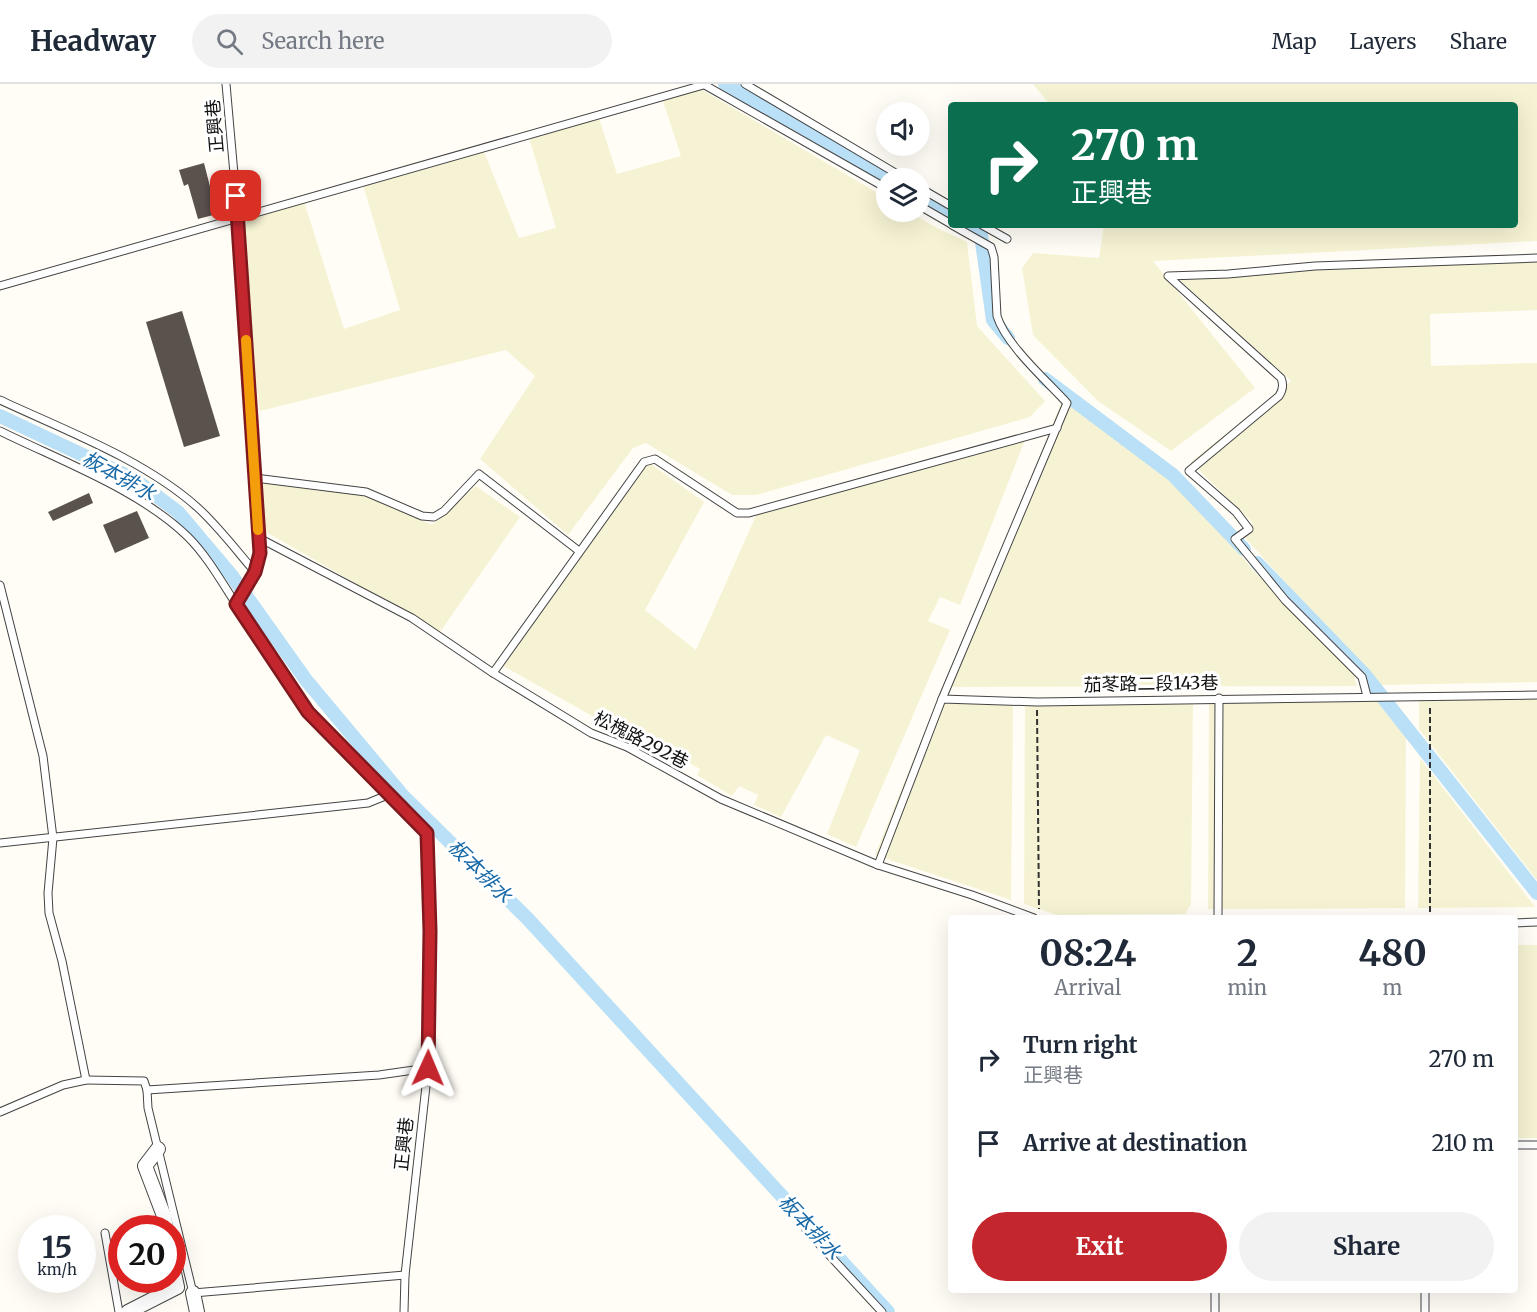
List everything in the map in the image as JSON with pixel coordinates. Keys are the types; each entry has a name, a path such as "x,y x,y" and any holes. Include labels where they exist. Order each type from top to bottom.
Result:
{"street":[{"path":"158,1149 146,1166 164,1215"},
{"path":"128,1312 165,1293"},
{"path":"193,1293 196,1312"}],"lane":[{"name":"正興巷","path":"226,84 238,219 260,553 255,572 238,601 308,712 427,833 430,931 428,1068 405,1275 404,1312"},
{"path":"745,84 887,168"},
{"path":"0,286 706,85 876,182"},
{"path":"930,194 948,204"},
{"path":"930,212 948,223"},
{"path":"878,865 942,699 1067,403 1007,338 1000,324 997,316 994,257 991,247 957,228"},
{"path":"987,228 1007,239"},
{"path":"1367,696 1362,677 1285,600 1235,539 1250,529 1236,512 1189,471 1279,396 1283,385 1281,378 1168,276 1228,274 1315,266 1537,258"},
{"path":"0,400 125,459 169,485 208,517 255,572"},
{"path":"493,673 644,462 655,459 737,513 749,513 1057,428"},
{"path":"0,431 130,494 163,516 201,551 238,601"},
{"path":"255,478 366,492 422,516 434,517 444,511 479,474 579,551"},
{"name":"松槐路292巷","path":"259,538 412,618 493,673 591,733 627,747 721,799 878,865 1026,915"},
{"path":"0,585 43,756 53,838 48,893 49,913 62,961 86,1080"},
{"name":"茄苳路二段143巷","path":"942,699 1037,702 1537,695"},
{"path":"1218,915 1219,698"},
{"path":"0,843 368,803 390,794"},
{"path":"1518,923 1537,922"},
{"path":"147,1090 378,1075 428,1068"},
{"path":"0,1112 63,1085 86,1080 144,1081 148,1108 193,1293 405,1275"},
{"path":"1518,1145 1537,1145"},
{"path":"806,1230 882,1312"},
{"path":"105,1233 119,1312"},
{"path":"1215,1293 1215,1312"},
{"path":"1425,1293 1425,1312"}],"path":[{"path":"1430,696 1430,915"},
{"path":"1037,702 1039,915"}],"shaded area":[{"path":"1033,84 1537,84 1537,241 1153,261 1255,388 1171,451 1098,401 1033,335 1022,268 1033,253 1099,258 1104,228 1518,228 1518,102 1048,102"},
{"path":"699,88 876,192 876,222 927,222 967,242 977,326 1045,401 1030,417 756,495 732,495 646,443 633,448 568,535 480,459 535,376 506,350 260,411 234,216 303,198 344,329 400,310 362,181 482,147 519,238 556,228 528,134 598,115 617,174 681,156 662,98"},
{"path":"1537,257 1537,310 1430,314 1431,366 1537,363 1537,682 1378,685 1240,532 1253,523 1191,462 1291,381 1173,274"},
{"path":"1062,401 1181,475 1221,518 1231,543 1252,569 1353,672 1357,686 947,687"},
{"path":"1027,435 960,605 940,597 928,621 950,630 856,847 827,834 860,750 826,735 781,817 754,805 758,795 739,786 732,796 697,775 700,769 683,759 676,763 496,662 648,462 704,502 645,610 696,650 759,509"},
{"path":"259,479 360,493 432,525 476,486 520,517 440,632 261,529"},
{"path":"1209,697 1376,700 1406,737 1405,908 1208,909"},
{"path":"1537,699 1537,880 1419,729 1419,700"},
{"path":"1193,700 1191,904 1185,914 1057,915 1024,904 1025,701"},
{"path":"1013,702 1011,900 875,855 936,704"},
{"path":"1420,758 1535,907 1418,908"},
{"path":"1518,945 1537,945 1537,1138 1518,1138"}],"building":[{"path":"204,163 217,214 198,219 188,184 184,186 179,170"},
{"path":"182,311 220,436 184,447 146,322"},
{"path":"89,493 93,503 53,521 48,512"},
{"path":"137,511 149,538 115,553 103,525"}],"waterway":[{"path":"725,84 876,171"},
{"path":"930,204 948,215"},
{"path":"969,228 981,235 993,320 1008,338"},
{"path":"1045,379 1173,475 1244,549"},
{"name":"板本排水","path":"0,416 134,479 178,512 232,576 306,680 403,796 527,918 888,1312"},
{"path":"1257,563 1365,675 1537,893"}],"slow traffic":[{"path":"246,340 258,530"}],"route":[{"path":"236,196 260,553 255,572 236,604 308,712 427,833 430,931 428,1068"}]}
